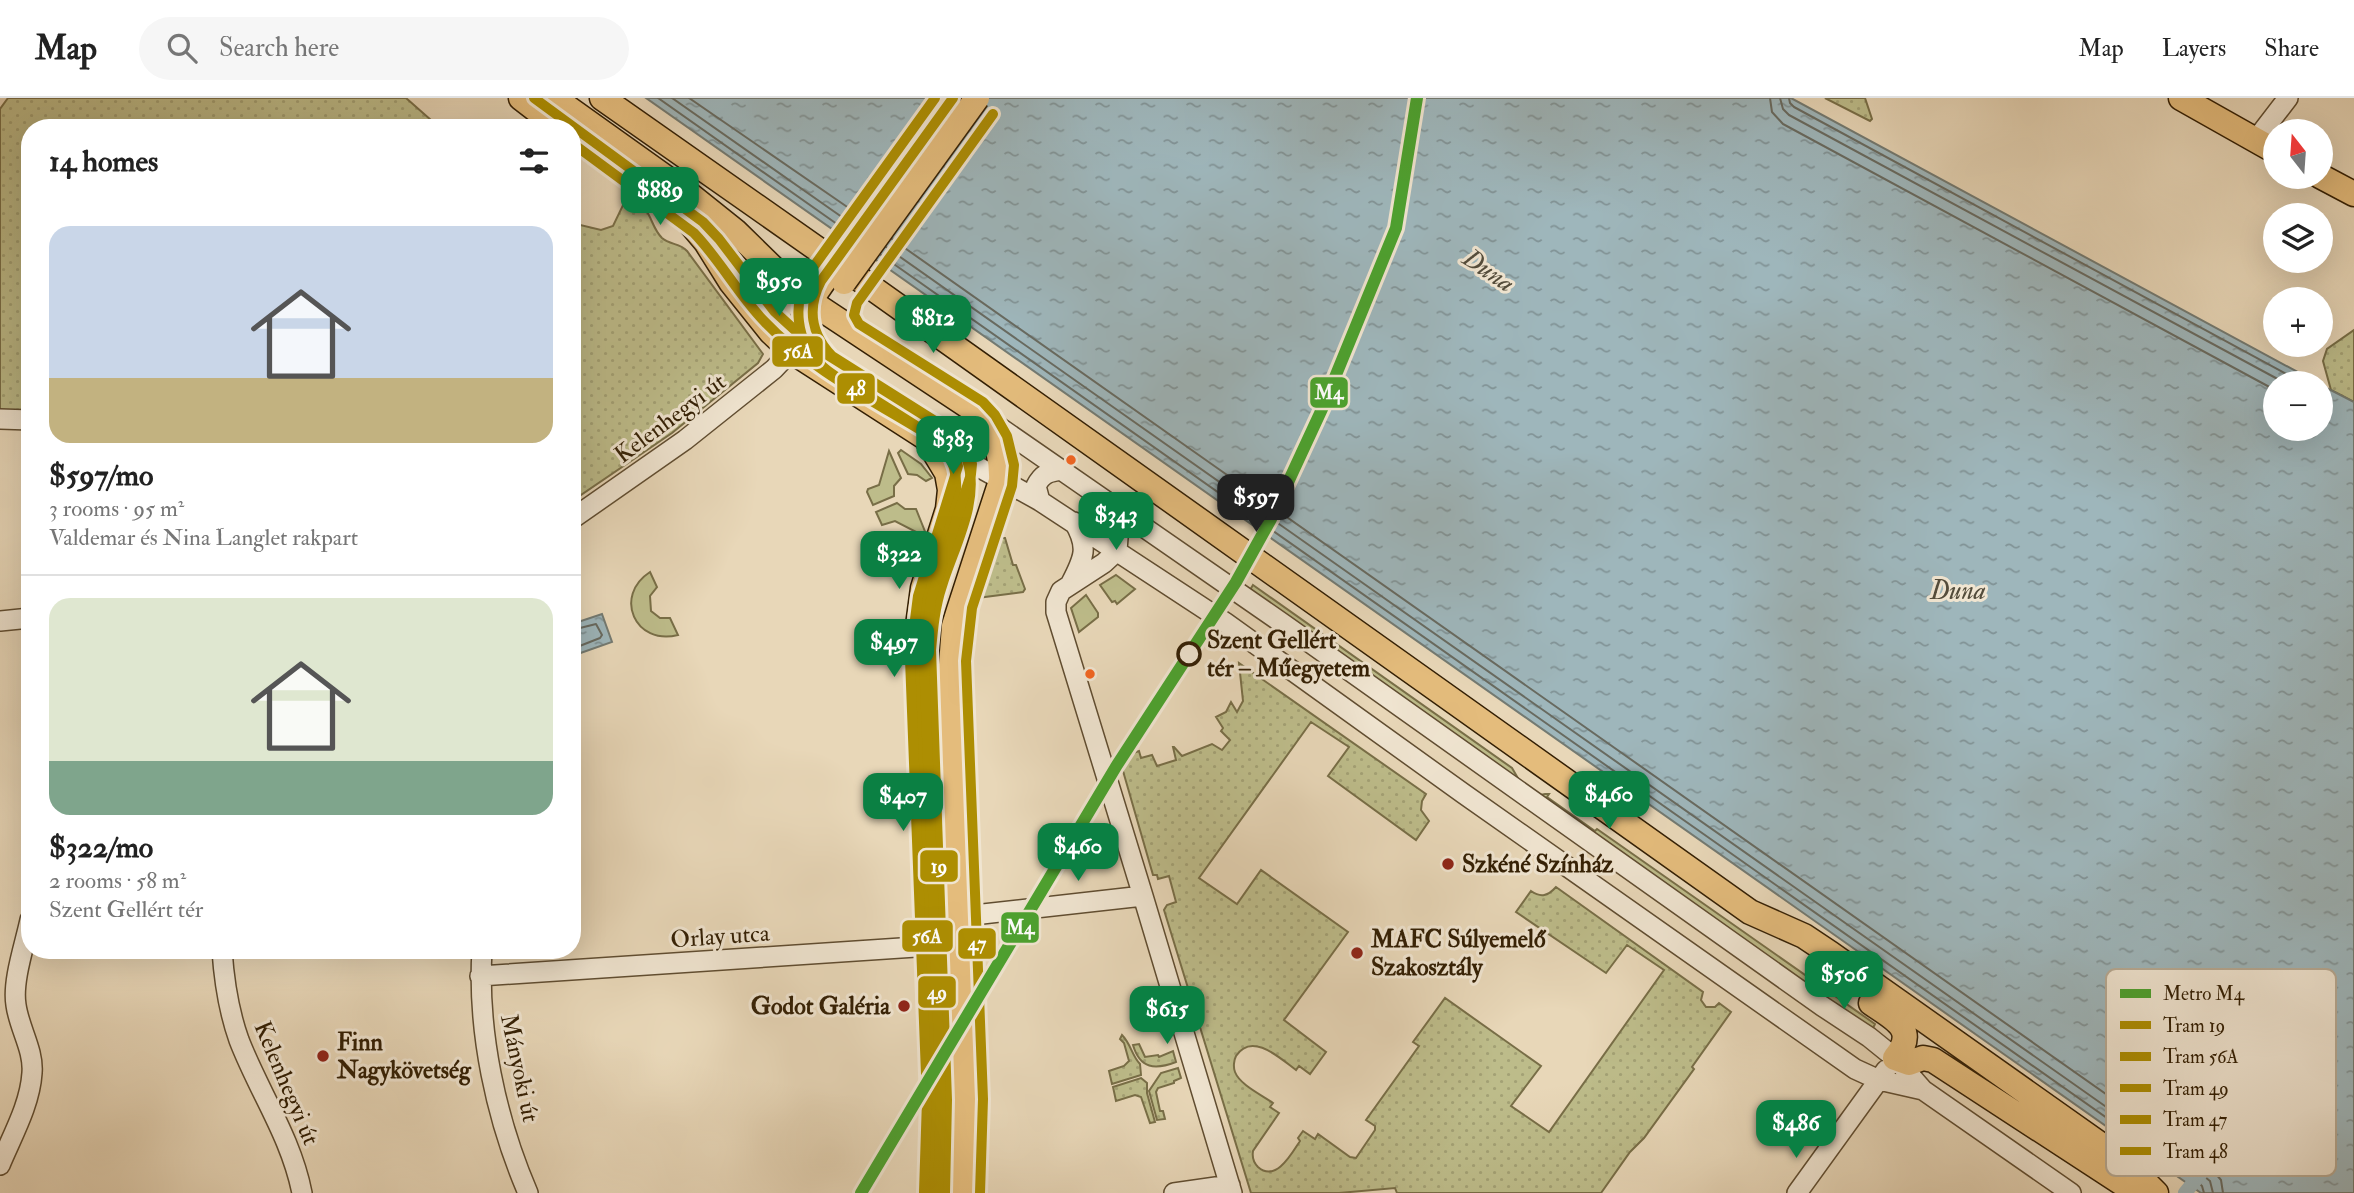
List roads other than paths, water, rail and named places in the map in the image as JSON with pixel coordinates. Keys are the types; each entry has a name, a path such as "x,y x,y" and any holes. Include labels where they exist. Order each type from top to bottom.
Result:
{"main road":[{"path":"521,98 549,119"},
{"path":"554,98 690,195 735,231 810,301 989,420 1002,466 1001,481 954,626 950,699 965,1088 964,1193"},
{"path":"602,98 838,273 1750,912 1904,1029 1906,1040 1903,1049 1895,1058 1909,1063 1923,1058 1933,1060 2106,1172"},
{"path":"852,328 836,309 838,273 955,98"},
{"path":"791,351 810,301 838,273 977,98"},
{"path":"2181,98 2263,145"},
{"path":"581,142 690,223 762,322 791,351 926,438 947,473 950,490 948,509 923,588 915,648 922,732 937,1100 934,1193"},
{"path":"2333,183 2354,194"},
{"path":"1750,912 1804,936 2106,1149"},
{"path":"2112,1176 2130,1188 2147,1193"},
{"path":"2139,1176 2156,1193"}],"street":[{"path":"2278,119 2288,98"},
{"name":"Kelenhegyi út","path":"581,513 685,440 774,369 791,351"},
{"path":"0,419 21,420"},
{"path":"989,420 1061,470 1116,515 1285,625 1869,1037 1895,1058 1923,1090 2071,1193"},
{"path":"926,438 1040,501 1226,623 1855,1069 1879,1080 1923,1090"},
{"path":"1040,501 1036,486 1041,476 1049,471 1061,470"},
{"path":"1093,534 1104,535 1114,531 1116,515"},
{"path":"1116,515 1117,551"},
{"path":"1070,584 1081,565 1084,553 1082,536 1074,522"},
{"path":"1117,551 1061,592 1056,602 1056,612 1231,1189 1174,1193"},
{"path":"0,621 21,619"},
{"path":"931,938 943,919 958,924 1143,896"},
{"name":"Orlay utca","path":"480,976 931,938"},
{"path":"0,1165 26,1104 32,1080 32,1059 17,1012 15,993 22,959"},
{"name":"Kelenhegyi út","path":"223,959 239,1040 289,1147 302,1193"},
{"name":"Mányoki út","path":"481,959 480,976 487,1043 499,1104 528,1193"},
{"path":"1770,1010 1787,1007 1792,1003 1794,995 1791,984"},
{"path":"1801,1032 1799,1021 1802,1012 1807,1008 1822,1006"},
{"path":"1797,1193 1895,1058"}],"water":[{"name":"Duna","path":"646,98 1791,98 2263,353 2263,357 2270,357 2296,371 2263,371 2263,441 2333,441 2333,391 2354,402 2354,1193 2201,1193 2177,1176 2336,1176 2336,969 2106,969 2106,1126"},
{"path":"602,614 612,642 581,653 581,621"}],"waterway":[{"path":"2185,1193 2199,1176"}],"metro line":[{"name":"M4","path":"861,1193 1117,765 1236,582 1271,519 1322,409 1396,228 1417,98"}],"tram line":[{"name":"19","path":"534,98 563,119"},
{"name":"48","path":"924,1192 927,1100 910,659 918,596 958,466 945,444 822,366 806,346 799,322 799,309 800,297 809,273 935,98"},
{"name":"49","path":"938,1193 941,1100 924,659 931,599 972,464 969,453 954,433 832,356 819,339 813,311 821,281 953,98"},
{"name":"47","path":"980,1193 983,1099 966,661 972,608 1012,486 1014,465 1007,436 995,415 983,402 859,324 854,315 857,303 993,114"},
{"name":"19","path":"581,132 703,222 774,311 810,344 941,426 959,446 967,460 971,491 968,508 940,594 931,650 947,1100 945,1193"},
{"name":"56A","path":"581,150 694,233 755,311 782,338 844,384 932,437 953,463 956,497 926,592 917,649 933,1100 931,1193"}],"place":[{"name":"Szent Gellért tér – Műegyetem","path":"1189,654"},
{"name":"Szkéné Színház","path":"1448,864"},
{"name":"MAFC Súlyemelő Szakosztály","path":"1357,953"},
{"name":"Godot Galéria","path":"904,1006"},
{"name":"Finn Nagykövetség","path":"323,1056"}]}
